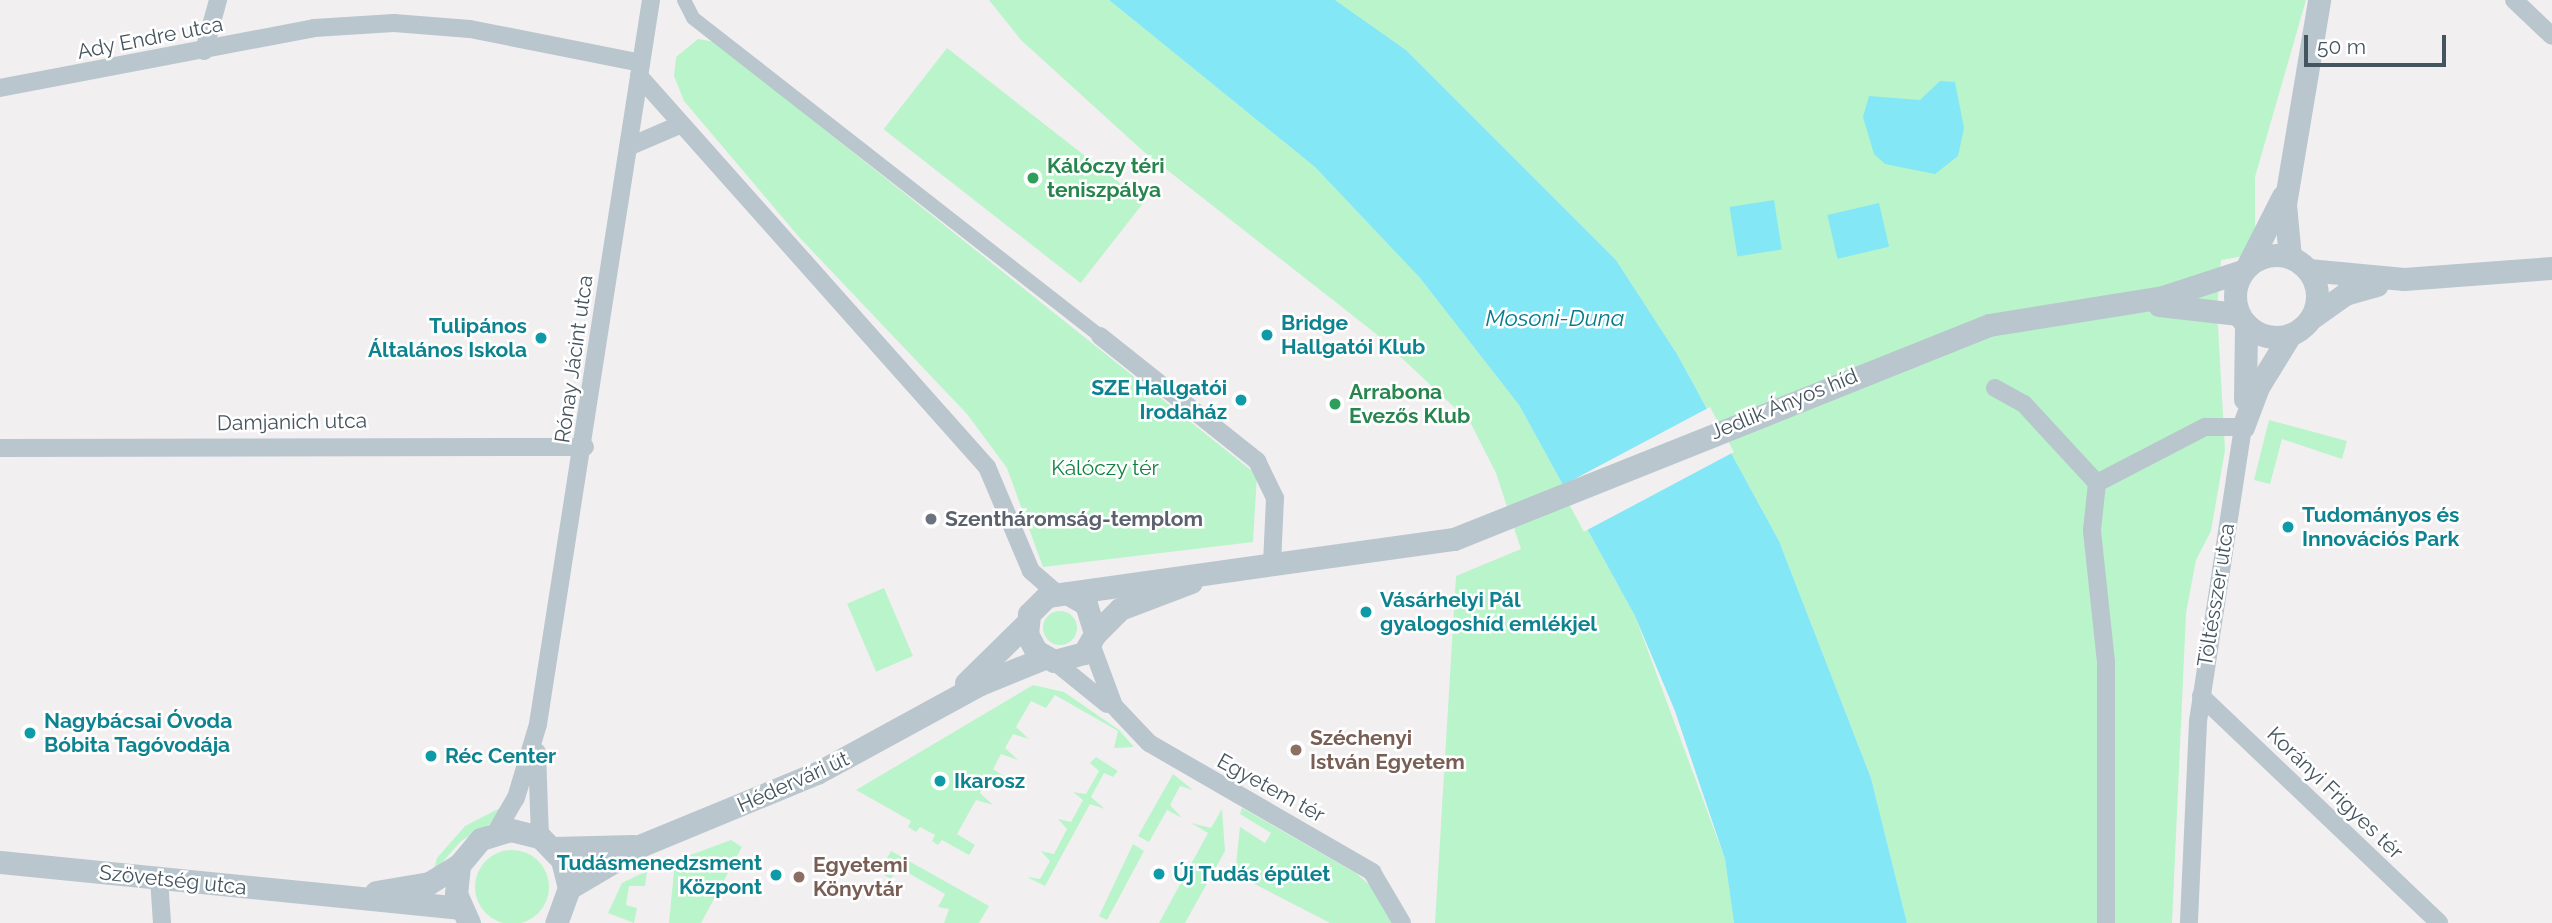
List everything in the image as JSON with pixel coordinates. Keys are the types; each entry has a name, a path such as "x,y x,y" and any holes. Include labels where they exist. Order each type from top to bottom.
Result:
{"street":[{"path":"204,51 218,0"},
{"name":"Rónay Jácint utca","path":"496,832 516,798 538,724 585,447 650,0"},
{"path":"684,0 693,18 1258,461 1275,498 1272,565 1062,593 1039,601 1026,624 1030,643 1049,659 1075,659 1120,609 1220,572"},
{"path":"2310,319 2317,294 2299,264 2289,185 2319,0"},
{"path":"2514,0 2552,36"},
{"name":"Ady Endre utca","path":"0,88 314,29 394,23 470,29 640,69"},
{"path":"640,69 677,126 987,467 1031,571 1062,593 1086,604 1093,639"},
{"path":"628,147 677,126"},
{"path":"2243,427 2242,319 2235,292 2289,185"},
{"path":"2245,268 2268,255 2299,264 2404,279"},
{"name":"Jedlik Ányos híd","path":"1272,565 1454,538 1844,379 1990,325 2124,305 2198,289 2245,268"},
{"path":"2243,427 2258,387 2290,335 2345,294 2404,279 2552,268"},
{"name":"Jedlik Ányos híd","path":"2124,305 2242,319"},
{"path":"2242,319 2266,336 2290,335"},
{"path":"1995,388 2024,404 2097,483"},
{"path":"2106,923 2106,662 2091,508 2097,483 2205,427 2243,427"},
{"name":"Töltésszer utca","path":"2189,923 2201,696 2243,427"},
{"name":"Damjanich utca","path":"0,448 585,447"},
{"name":"Hédervári út","path":"939,709 1026,624"},
{"name":"Egyetem tér","path":"1093,639 1105,691 1128,722"},
{"name":"Egyetem tér","path":"1049,659 1172,758 1372,872 1391,895 1402,923"},
{"name":"Hédervári út","path":"569,888 642,845 817,773 1011,668 1049,659"},
{"name":"Korányi Frigyes tér","path":"2201,696 2439,923"},
{"name":"Rónay Jácint utca","path":"538,724 547,843"},
{"name":"Hédervári út","path":"496,832 547,843 642,845"},
{"name":"Szövetség utca","path":"354,900 429,883 459,865 481,839 496,832"},
{"path":"547,843 569,888 556,923"},
{"name":"Szövetség utca","path":"0,862 354,900 462,917"},
{"path":"459,865 462,917"},
{"path":"159,879 162,923"},
{"path":"354,900 393,923"}],"green space":[{"path":"989,0 1109,0 1315,167 1420,278 1519,405 1635,616 1725,859 1734,923 1435,923 1456,576 1521,549 1496,473 1470,422 1375,333 1143,151 1021,40"},
{"path":"1335,0 2306,0 2255,177 2255,254 2221,260 2217,309 2225,450 2211,531 2196,560 2186,613 2172,923 1907,923 1871,778 1779,541 1677,354 1616,260 1406,50"},
{"name":"Kálóczy tér","path":"698,39 715,42 1257,475 1253,542 1043,567 1007,468 967,414 799,237 684,101 674,76 676,57"},
{"path":"947,48 1144,202 1081,283 884,129"},
{"path":"2269,420 2347,441 2342,459 2282,439 2270,484 2254,480"},
{"path":"884,588 913,656 876,672 847,604"},
{"path":"1060,611 1072,616 1077,628 1072,640 1060,645 1048,640 1043,628 1048,616"},
{"path":"1033,685 1064,692 1119,730 1134,747 1114,748 1118,731 1055,695 1046,708 1031,701 1016,727 1029,739 1013,734 1005,748 1018,760 1001,754 993,769 1007,778 1004,785 987,780 980,793 993,805 976,800 957,834 975,845 969,855 942,840 938,845 932,841 935,835 920,827 916,832 908,827 911,821 856,790"},
{"path":"1096,757 1118,771 1113,777 1104,773 1091,797 1105,809 1090,804 1045,886 1027,877 1040,879 1050,861 1041,851 1054,854 1067,829 1058,819 1071,822 1083,800 1073,792 1086,794 1099,771 1090,763"},
{"path":"1173,774 1193,790 1180,786 1170,805 1182,818 1167,810 1149,842 1138,836"},
{"path":"506,805 493,822 461,841 433,873 437,858 465,826"},
{"path":"1242,808 1356,873 1375,890 1392,923 1330,923 1235,874 1240,827 1265,843 1271,833 1240,814"},
{"path":"1222,809 1225,851 1185,923 1159,923 1208,833 1191,823 1211,828"},
{"path":"731,840 742,847 701,923 669,923 674,871 658,867"},
{"path":"1133,844 1144,851 1107,920 1099,916"},
{"path":"505,850 519,850 533,856 543,866 549,887 547,901 533,918 519,924 505,924 491,918 481,908 475,894 475,880 481,866 491,856"},
{"path":"891,851 989,906 979,923 944,923 949,909 938,907 945,894 898,867 891,879 879,872"},
{"path":"647,871 645,886 629,886 626,905 637,908 634,923 608,913 622,883"}],"water":[{"name":"Mosoni-Duna","path":"1109,0 1335,0 1406,50 1616,260 1677,354 1779,541 1871,778 1907,923 1734,923 1725,859 1675,711 1635,616 1519,405 1420,278 1315,167"},
{"path":"1940,81 1955,82 1964,128 1958,156 1935,174 1885,164 1874,154 1863,117 1869,96 1920,100"},
{"path":"1774,200 1782,249 1737,256 1730,207"},
{"path":"1879,203 1889,247 1837,259 1827,215"}],"pier":[{"path":"1710,407 1734,452 1584,532 1560,487"}],"place":[{"name":"Kálóczy téri teniszpálya","path":"1033,178"},
{"name":"Bridge Hallgatói Klub","path":"1267,335"},
{"name":"Tulipános Általános Iskola","path":"541,338"},
{"name":"SZE Hallgatói Irodaház","path":"1241,400"},
{"name":"Arrabona Evezős Klub","path":"1335,404"},
{"name":"Szentháromság-templom","path":"931,519"},
{"name":"Tudományos és Innovációs Park","path":"2288,527"},
{"name":"Vásárhelyi Pál gyalogoshíd emlékjel","path":"1366,612"},
{"name":"Nagybácsai Óvoda Bóbita Tagóvodája","path":"30,733"},
{"name":"Széchenyi István Egyetem","path":"1296,750"},
{"name":"Réc Center","path":"431,756"},
{"name":"Ikarosz","path":"940,781"},
{"name":"Új Tudás épület","path":"1159,874"},
{"name":"Tudásmenedzsment Központ","path":"776,875"},
{"name":"Egyetemi Könyvtár","path":"799,877"}]}
